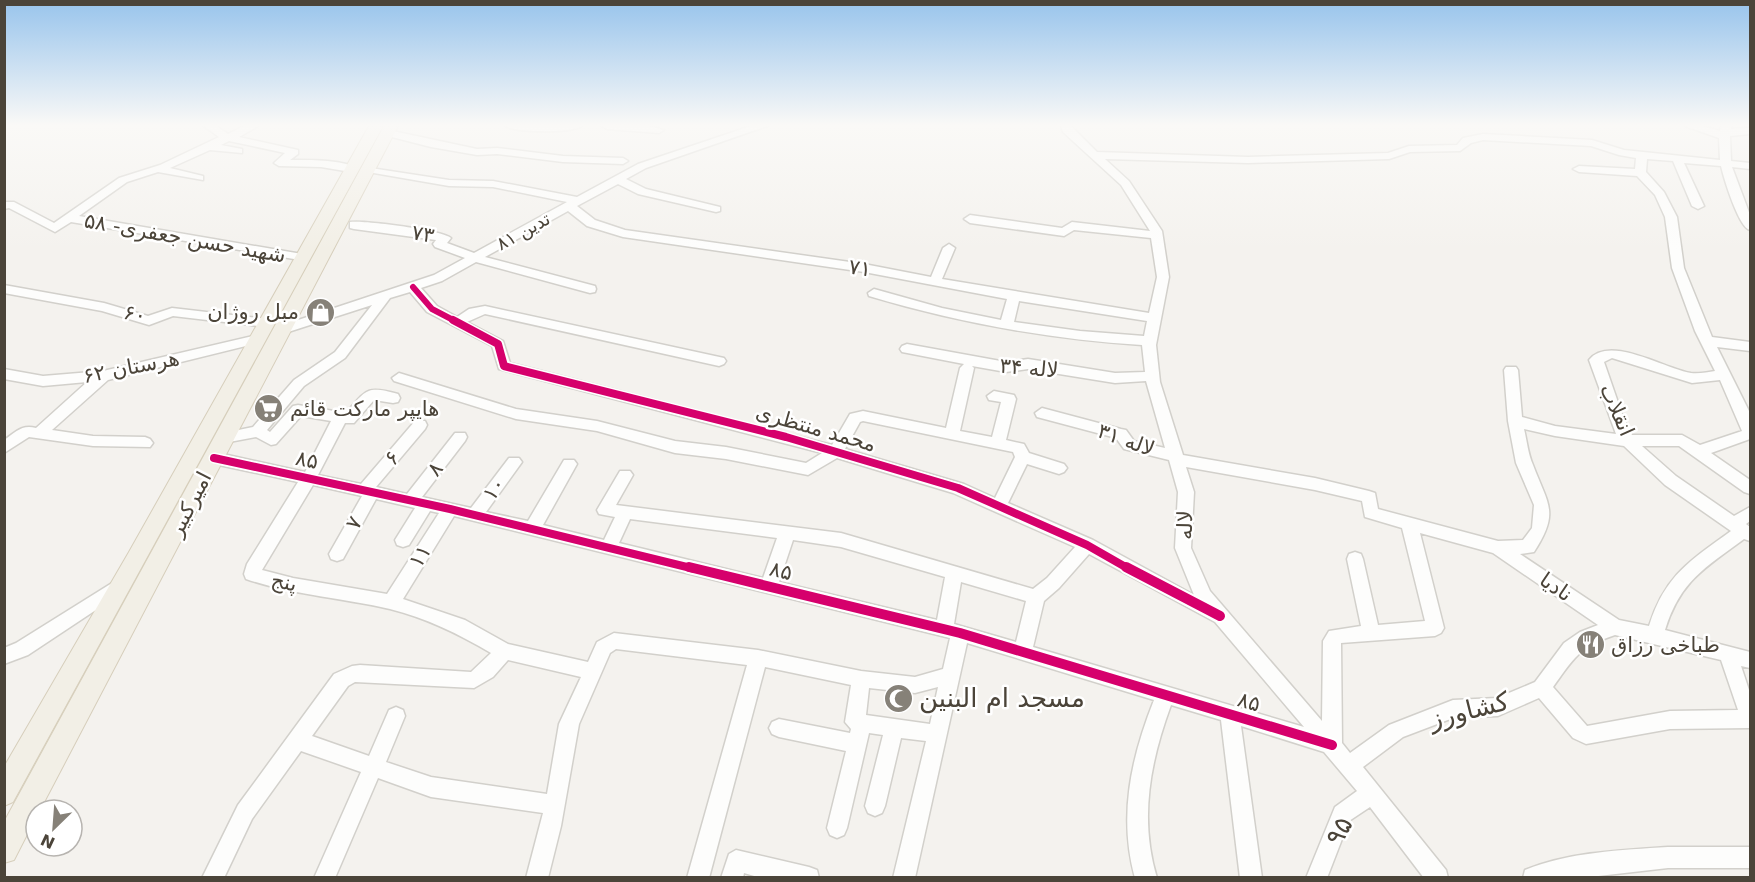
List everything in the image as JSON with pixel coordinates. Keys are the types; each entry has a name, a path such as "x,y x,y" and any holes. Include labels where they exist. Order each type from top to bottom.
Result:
{"main road":[{"name":"امیرکبیر","path":"4,850 163,558 214,458 302,258 360,169"},
{"name":"امیرکبیر","path":"4,793 12,761 123,584 360,169"},
{"path":"151,534 176,533"},
{"path":"137,558 163,558"}],"street":[{"path":"4,206 10,204 55,228 123,180 162,167"},
{"name":"۷۱","path":"346,167 448,183 493,184 573,204 591,223 623,233 864,268 1014,296 1156,318"},
{"name":"تدین ۸۱","path":"268,331 438,278 640,167"},
{"name":"لاله","path":"1108,167 1125,183 1156,231 1163,277 1150,341 1152,376 1186,492 1183,548 1203,595 1349,765 1438,878"},
{"path":"1640,173 1641,167"},
{"path":"1681,167 1698,206"},
{"path":"1727,167 1729,181 1746,207 1750,227"},
{"path":"158,169 199,178"},
{"path":"1579,169 1640,173 1660,194 1671,217 1678,268 1707,340 1750,434 1698,451"},
{"path":"169,186 182,175"},
{"path":"618,179 642,192 716,209"},
{"path":"684,202 696,188"},
{"name":"شهید حسن جعفری- ۵۸","path":"69,218 302,258"},
{"path":"970,219 1064,232 1072,226 1157,236"},
{"name":"۷۳","path":"354,225 422,232 445,238 439,244 475,258"},
{"path":"935,282 949,248"},
{"path":"475,258 590,289"},
{"name":"محمد منتظری","path":"413,287 432,309 498,344 504,366 687,411 958,488 1087,545 1220,616"},
{"name":"۶۰","path":"4,289 104,307 149,321 172,312 268,331"},
{"path":"874,293 946,314 1086,338 1150,341"},
{"path":"224,438 258,432 298,383 340,355 385,296"},
{"path":"1007,324 1014,296"},
{"path":"457,322 474,312 484,310 719,361"},
{"name":"هرستان ۶۲","path":"4,374 42,381 103,376 268,331"},
{"path":"1707,340 1750,346"},
{"name":"لاله ۳۴","path":"907,349 1006,367 1028,364 1114,378 1152,376"},
{"name":"انقلاب","path":"1724,375 1692,378 1611,353 1596,360 1628,441 1676,485 1743,530"},
{"path":"952,434 967,368"},
{"path":"1332,745 1332,641 1335,636 1435,627 1409,523 1498,548 1528,547 1540,529 1542,505 1524,463 1515,421 1510,370"},
{"path":"39,434 103,376"},
{"path":"399,378 516,414 597,426 675,447 726,453 808,469 835,452 855,418 859,416 1019,448 1023,457 1059,468"},
{"path":"258,432 271,440 298,410 349,420 371,394 393,398"},
{"path":"994,396 1008,399 998,444"},
{"name":"لاله ۳۱","path":"1042,414 1121,434 1129,445 1177,458 1315,484 1370,497 1371,513 1409,523"},
{"path":"309,478 340,418"},
{"path":"1515,421 1555,431 1628,441 1682,440 1750,488"},
{"name":"۶","path":"368,491 420,425"},
{"path":"4,448 27,431 93,441 146,443"},
{"name":"۸","path":"403,540 418,502 460,437"},
{"path":"999,506 1023,457"},
{"name":"۸۵","path":"214,458 450,509 952,631 1332,745"},
{"name":"۱۰","path":"475,515 514,462"},
{"path":"532,529 569,464"},
{"path":"625,475 605,510 841,540 1036,597"},
{"name":"پنج","path":"309,478 252,574 292,585 391,602"},
{"name":"۷","path":"337,555 368,491"},
{"name":"۱۱","path":"391,602 450,509"},
{"path":"608,548 625,513"},
{"path":"1655,635 1665,602 1691,569 1743,530 1750,513"},
{"path":"769,587 787,533"},
{"path":"1023,652 1036,597 1053,583 1087,545"},
{"name":"نادیا","path":"1498,548 1615,627"},
{"path":"1355,560 1371,633"},
{"path":"904,878 951,675 954,572"},
{"path":"4,656 22,649 123,584"},
{"path":"391,602 459,625 504,651 592,671"},
{"path":"1728,654 1750,719 1670,720 1586,735 1580,732 1542,688 1570,649 1586,637 1615,627 1655,635 1728,654 1750,660"},
{"path":"537,878 555,805 569,724 603,648 614,641 758,658 861,679 915,685 951,675"},
{"path":"212,878 245,812 341,680 352,674 474,680 487,671 504,651"},
{"path":"698,878 758,658"},
{"path":"861,679 855,722 938,734"},
{"name":"کشاورز","path":"1349,765 1396,730 1453,709 1498,707 1542,688"},
{"path":"1146,878 1138,846 1137,809 1150,732 1165,696"},
{"path":"1230,715 1251,878"},
{"path":"324,878 396,716"},
{"path":"837,828 862,723"},
{"path":"779,728 857,744"},
{"path":"874,806 894,728"},
{"path":"297,741 430,787 555,805"},
{"name":"۹۵","path":"1316,878 1342,814 1372,793"},
{"path":"1533,878 1570,867 1697,856 1750,858"},
{"path":"732,878 736,861 809,878"}],"cycle path":[{"path":"413,287 432,309 498,344 504,366 786,437 958,488 1087,545 1220,616"},
{"path":"214,458 450,509 960,633 1332,745"}],"place":[{"name":"مبل روژان","path":"320,312"},
{"name":"هایپر مارکت قائم","path":"269,409"},
{"name":"طباخی رزاق","path":"1590,645"},
{"name":"مسجد ام البنین","path":"898,698"}]}
